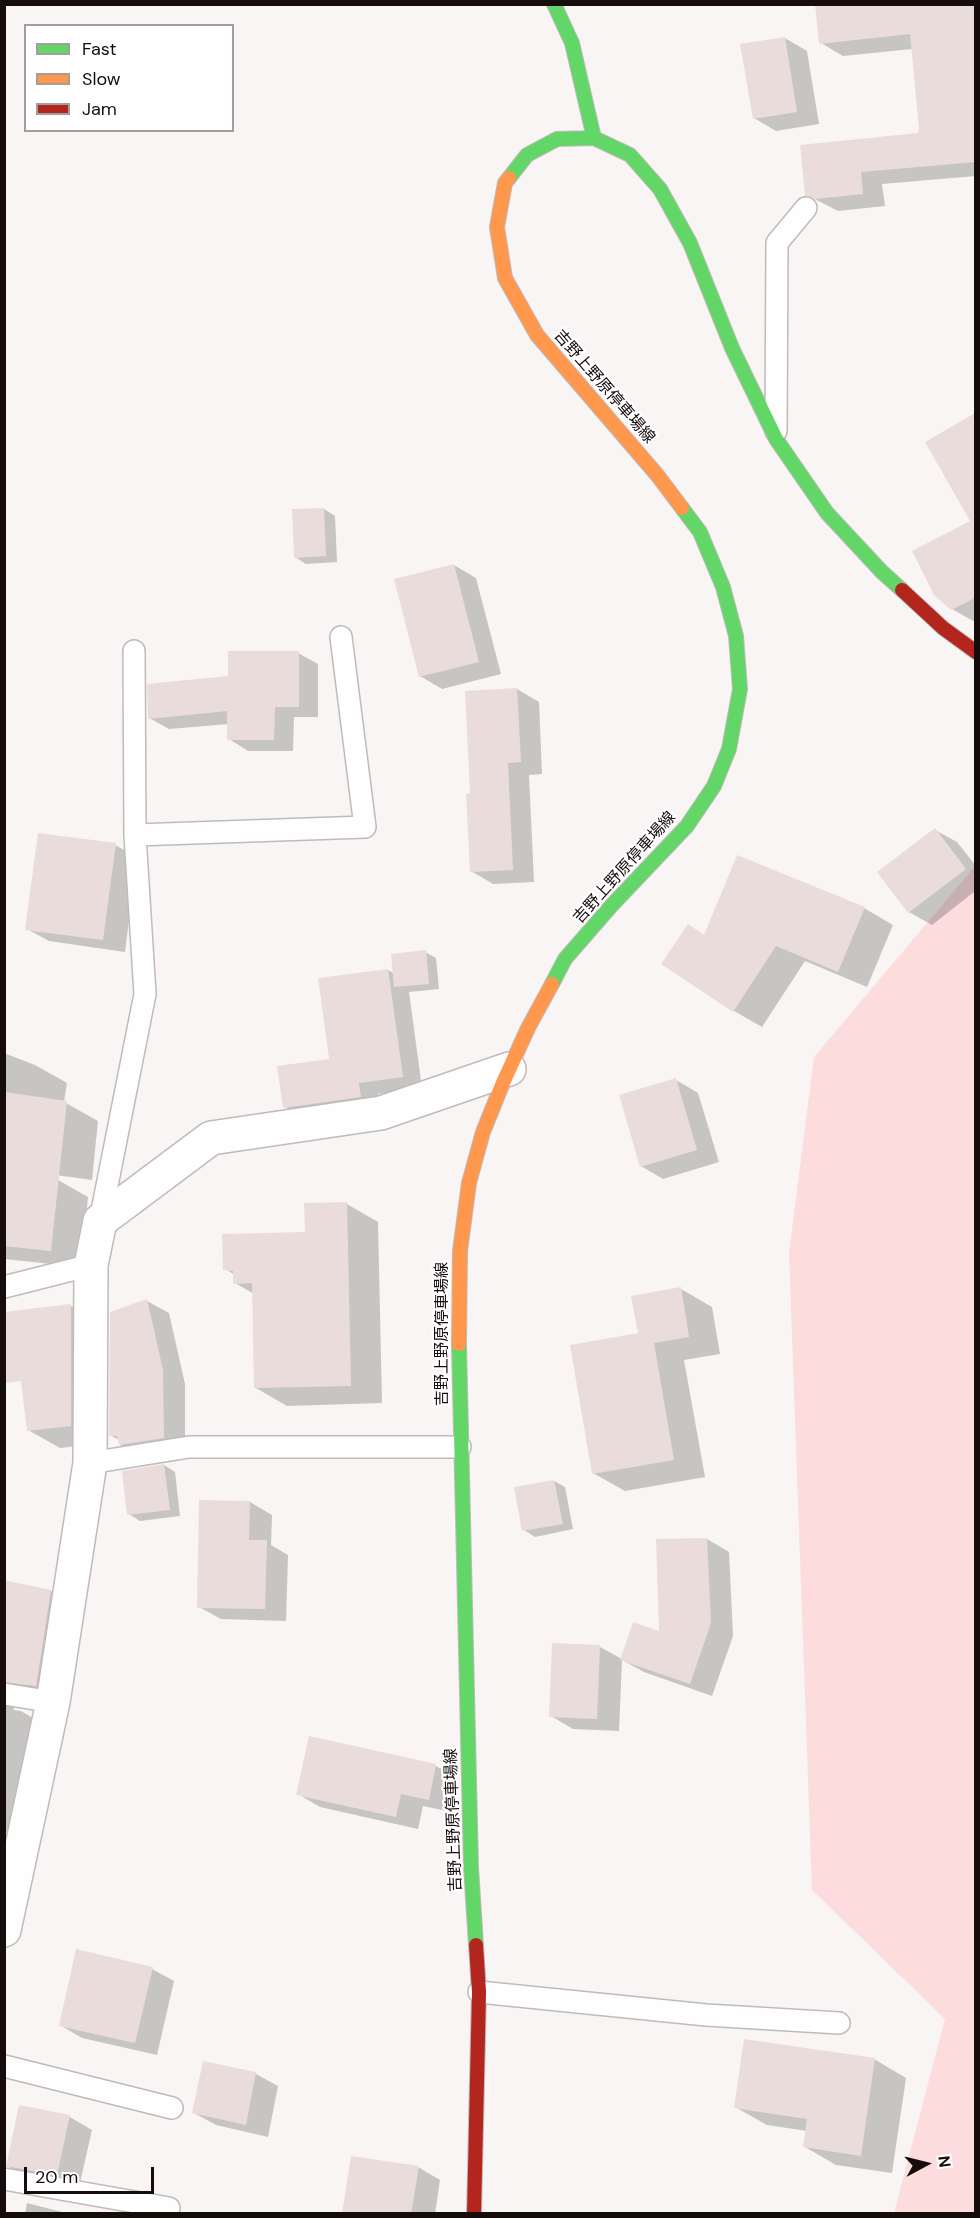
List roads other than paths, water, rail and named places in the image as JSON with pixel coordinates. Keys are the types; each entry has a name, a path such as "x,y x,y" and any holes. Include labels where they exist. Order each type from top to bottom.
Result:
{"main road":[{"path":"554,4 572,43 594,138"},
{"name":"吉野上野原停車場線","path":"474,2214 479,1992 471,1867 460,1447 460,1251 472,1172 483,1132 509,1069 565,959 687,826 714,786 729,749 740,689 736,636 723,587 700,532 658,476 537,335 505,278 497,226 505,183 527,155 557,139 594,138 630,155 660,189 690,243 732,348 776,439 827,513 882,572 943,628 975,652"}],"street":[{"path":"4,1930 53,1702 90,1463 90,1264 100,1221 211,1138 381,1113 509,1069"}],"lane":[{"path":"776,439 777,243 806,208"},
{"path":"135,835 365,827 341,637"},
{"path":"100,1221 145,994 135,835 134,651"},
{"path":"4,1287 90,1264"},
{"path":"90,1463 189,1447 460,1447"},
{"path":"4,1694 53,1702"},
{"path":"479,1992 706,2015 839,2023"},
{"path":"4,2066 172,2108"},
{"path":"4,2179 169,2208"}]}
